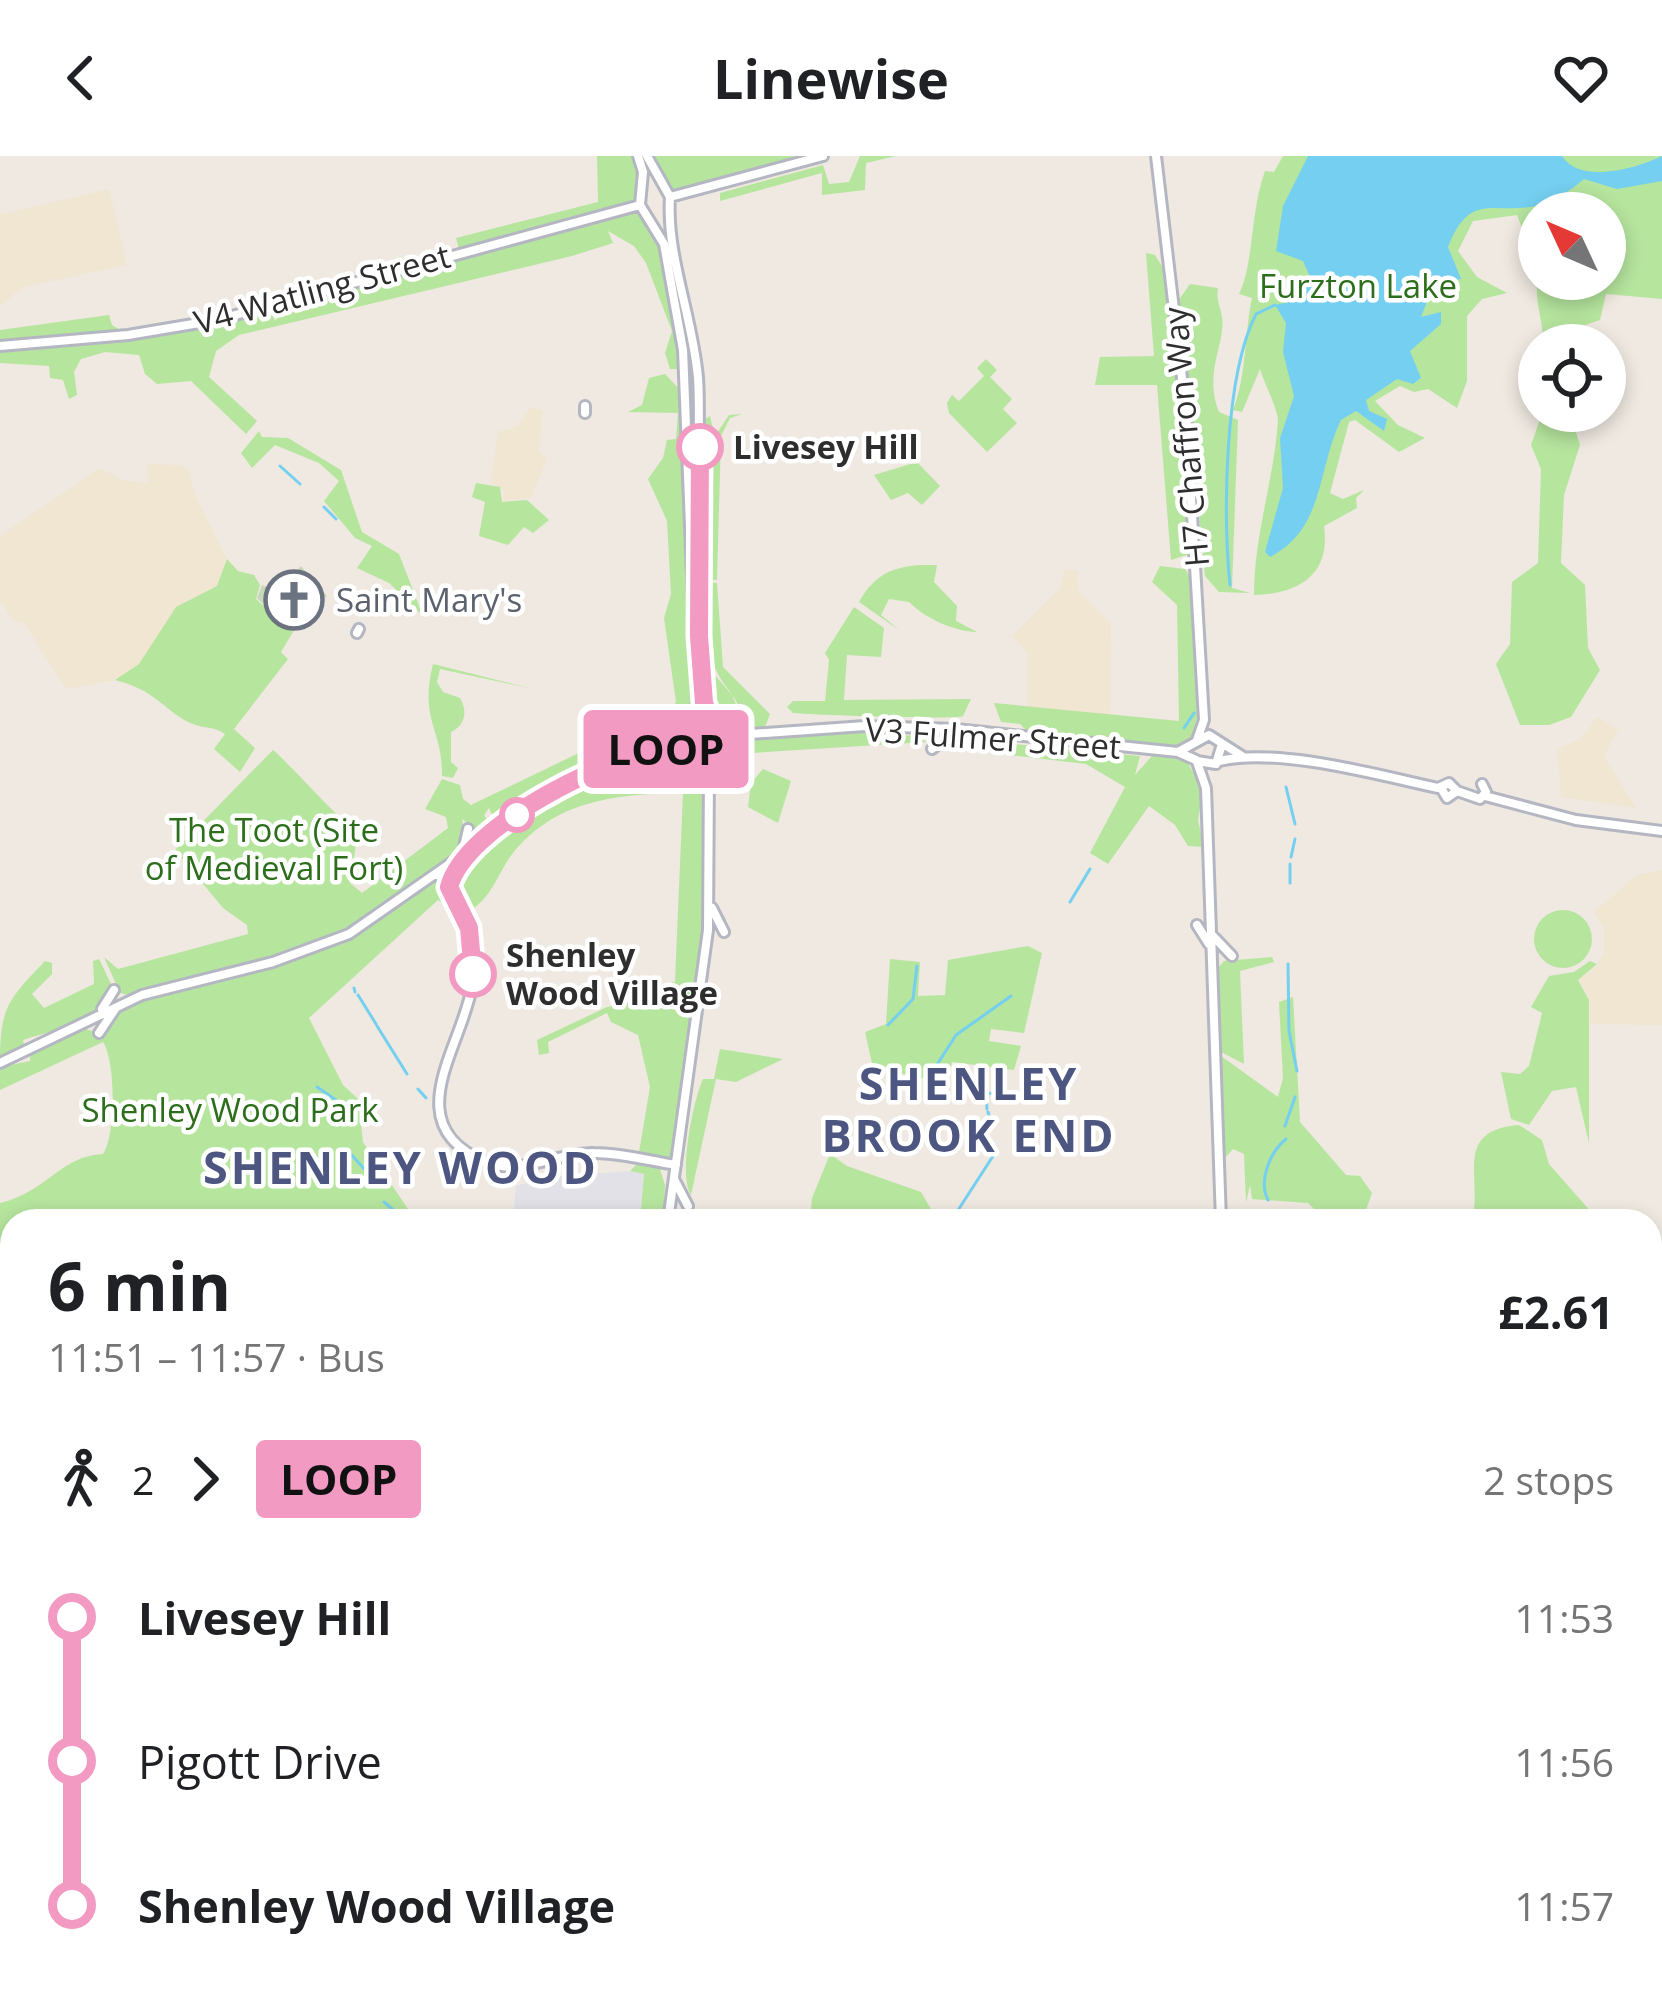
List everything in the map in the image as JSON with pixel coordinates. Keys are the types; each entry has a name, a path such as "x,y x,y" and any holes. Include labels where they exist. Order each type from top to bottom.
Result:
{"street":[{"path":"642,156 670,197 667,243 693,338 700,420 699,636 704,703 716,726 709,771 710,900 696,1036 670,1209"},
{"path":"642,156 640,205 667,243"},
{"path":"670,197 823,156"},
{"name":"H7 Chaffron Way","path":"1156,156 1202,615 1204,720 1196,742"},
{"path":"643,191 663,188"},
{"name":"V4 Watling Street","path":"0,346 159,330 253,310 640,205"},
{"path":"648,215 667,212"},
{"path":"671,257 688,406 697,702 690,730 709,771"},
{"path":"1204,720 1220,741 1243,757"},
{"path":"672,748 702,721 716,726"},
{"name":"V3 Fulmer Street","path":"716,726 737,735"},
{"name":"V3 Fulmer Street","path":"696,750 716,747 737,735 865,726 977,731 1178,752 1197,761 1218,763"},
{"path":"932,749 956,730"},
{"path":"1220,741 1196,742 1206,788 1221,1209"},
{"path":"1206,788 1218,763 1220,741"},
{"name":"V3 Fulmer Street","path":"1178,752 1196,742"},
{"path":"0,1063 121,1004 180,982 310,950 380,917 502,825 589,776 672,748 696,750"},
{"path":"1218,763 1243,757 1299,763 1441,788 1447,798 1456,791 1471,792 1480,783 1485,796 1576,820 1662,831"},
{"path":"449,887 468,829"},
{"path":"440,875 469,928 473,961 469,1000 440,1078 438,1100 452,1136 471,1154 504,1166 595,1153 676,1165"},
{"path":"710,900 724,932"},
{"path":"1197,926 1212,951"},
{"path":"1211,934 1232,956"},
{"path":"94,1017 114,990"},
{"path":"99,1033 121,1004"},
{"path":"658,1162 672,1191"},
{"path":"674,1178 688,1206"}],"shaded area":[{"path":"109,189 127,265 23,287 0,306 0,215"},
{"path":"531,407 543,410 539,452 547,459 531,498 502,501 504,491 491,483 498,432 518,426"},
{"path":"146,464 181,465 189,471 195,495 227,559 223,574 217,586 176,607 139,664 115,680 66,689 24,623 13,620 0,601 0,536 100,468 123,480 149,483"},
{"path":"1066,570 1078,571 1078,591 1111,624 1110,715 1027,708 1027,652 1012,636 1059,589"},
{"path":"1597,717 1618,729 1604,756 1636,808 1561,797 1557,749 1581,739"},
{"path":"1662,870 1662,1025 1590,1024 1590,1000 1579,979 1596,967 1604,953 1604,929 1594,912 1637,875"},
{"path":"644,1173 641,1209 514,1209 516,1186 548,1177"}],"green space":[{"path":"597,156 638,156 643,172 639,200 660,243 685,369 670,369 665,353 672,331 646,263 634,246 608,231 613,243 572,256 239,335 216,351 209,377 257,421 246,434 191,381 157,384 145,374 139,355 105,352 81,359 74,372 77,395 69,399 63,380 50,378 49,366 0,363 0,330 109,315 112,325 128,335 270,306 275,321 295,299 460,253 456,238 598,202"},
{"path":"647,156 816,156 670,197"},
{"path":"860,156 896,156 866,163 865,190 822,195 822,173 720,201 720,193 823,165 829,184 849,182"},
{"name":"Furzton Lake","path":"1283,156 1662,156 1662,299 1626,296 1626,192 1518,192 1518,218 1473,221 1458,251 1477,277 1507,293 1482,299 1467,316 1467,381 1457,408 1428,389 1414,392 1400,386 1375,401 1398,425 1425,438 1399,452 1355,420 1349,422 1330,493 1343,499 1364,490 1356,498 1357,508 1324,526 1322,557 1308,578 1285,591 1254,595 1278,421 1260,369 1242,412 1233,410 1252,298 1239,294 1265,171 1274,172"},
{"path":"1146,253 1155,255 1167,274 1193,553 1171,560 1157,385 1095,385 1100,357 1154,356"},
{"path":"1190,284 1218,288 1222,327 1215,398 1219,412 1238,420 1232,588 1250,593 1219,592 1205,576 1178,301"},
{"name":"Furzton Lake","path":"1538,300 1605,300 1600,320 1542,324"},
{"path":"986,359 997,370 990,377 1012,399 1003,409 1017,423 987,452 949,413 947,403 952,395 959,401 984,376 977,368"},
{"path":"665,374 682,392 695,702 689,725 671,745 564,783 496,823 489,808 484,815 491,825 481,833 462,819 467,843 440,875 461,906 457,912 438,900 309,1018 343,1085 358,1099 363,1142 408,1209 0,1209 0,1203 30,1191 75,1161 103,1154 112,1115 112,1081 103,1042 0,1090 0,1067 30,1061 30,1056 82,1028 99,1033 121,1004 253,964 132,996 120,993 104,957 118,969 248,934 247,925 223,908 175,850 273,750 358,832 350,883 362,893 448,828 446,817 425,809 442,779 460,785 463,799 471,805 608,739 635,739 672,708 676,702 664,618 671,594 667,521 648,479 663,458 667,440 676,439 678,413 628,412 642,405 649,378","holes":["376,920 364,930 281,955"]},
{"path":"742,414 730,418 721,436 717,580 706,580 715,436 729,415"},
{"path":"710,416 714,433 705,482 705,622 704,462 711,441 704,420"},
{"path":"259,431 262,437 288,438 341,470 362,532 399,554 423,616 389,583 357,568 372,546 355,538 324,501 339,481 319,463 275,445 252,468 241,453"},
{"path":"1536,432 1576,432 1580,445 1564,495 1561,563 1585,585 1588,648 1600,670 1571,717 1549,725 1520,725 1496,664 1510,644 1512,582 1538,563 1541,469 1531,445"},
{"path":"917,462 940,486 922,505 908,493 891,500 874,475"},
{"path":"476,483 500,487 502,502 527,500 549,520 533,533 524,527 508,545 479,536 485,502 472,497"},
{"path":"227,559 238,571 254,575 260,585 256,599 293,632 281,652 288,659 234,729 255,748 240,772 214,749 225,734 186,721 142,690 115,680 139,664 176,607 217,586"},
{"path":"937,565 934,582 957,606 956,621 977,632 948,626 909,602 889,599 881,615 899,630 859,602 874,582 891,571"},
{"path":"301,566 327,596 293,632 257,598 262,585 279,592"},
{"path":"1160,566 1185,569 1196,602 1200,684 1189,742 1172,748 1029,733 1020,724 1001,722 994,703 1179,721 1177,605 1152,582"},
{"path":"707,582 717,583 723,667 770,714 765,727 737,732 725,727 708,701 706,645 714,674 732,695 743,721 736,700 712,659"},
{"path":"854,607 884,628 881,657 847,655 844,700 971,699 963,716 806,714 787,707 793,701 825,701 829,660 825,653"},
{"path":"433,664 533,689 440,669 437,682 443,692 460,698 464,708 462,722 451,732 451,762 458,768 453,778 442,776 430,712"},
{"path":"845,732 920,736 926,742 751,753 748,738"},
{"path":"993,742 1140,756 1135,775 1152,756 1184,757 1203,788 1198,820 1204,847 1188,846 1175,825 1149,806 1108,864 1090,853 1125,787 1086,764 992,753"},
{"path":"663,752 693,754 703,765 696,770 706,771 710,820 701,1002 686,1001 697,1026 676,1165 658,1163 665,1185 664,1209 641,1209 644,1174 630,1171 637,1164 650,1087 638,1035 611,1022 607,1013 548,1042 549,1053 539,1055 537,1040 607,1007 656,998 656,986 675,982 683,793 612,798 549,821 513,853 488,893 468,911 471,902 463,903 454,881 466,858 575,786"},
{"path":"763,769 791,781 778,823 748,807 751,783"},
{"path":"1563,910 1583,919 1592,939 1583,959 1563,968 1543,959 1534,939 1543,919"},
{"path":"1028,946 1042,953 1024,1033 991,1029 989,1041 1021,1046 1014,1070 952,1062 947,1083 873,1068 865,1032 886,1024 890,959 920,962 918,996 945,995 948,960"},
{"path":"1272,957 1274,962 1240,971 1244,1064 1221,1052 1218,968 1224,961"},
{"path":"99,959 114,990 106,1002 73,1024 23,1040 25,1048 0,1060 9,1004 45,961 52,963 52,974 32,994 44,1008 94,984 93,961"},
{"path":"1590,961 1597,964 1578,980 1589,1000 1589,1143 1576,1087 1552,1091 1529,1125 1511,1119 1501,1072 1520,1074 1529,1066 1542,1013 1531,1007 1549,976 1574,972"},
{"path":"1293,997 1300,1122 1346,1175 1360,1176 1372,1193 1366,1209 1314,1209 1308,1203 1252,1199 1250,1185 1246,1203 1244,1154 1233,1149 1224,1159 1221,1056 1278,1097 1283,1078 1279,1002"},
{"path":"720,1049 783,1059 736,1082 716,1079 691,1195 686,1156 691,1120 703,1079 714,1079"},
{"path":"1519,1125 1542,1140 1549,1164 1588,1209 1474,1209 1478,1146 1498,1129"},
{"path":"830,1154 847,1166 921,1192 931,1209 811,1209"}],"water":[{"name":"Furzton Lake","path":"1308,156 1562,156 1570,165 1595,172 1625,169 1662,156 1662,181 1617,189 1584,179 1566,192 1518,192 1518,207 1487,208 1466,217 1448,247 1461,279 1434,284 1421,317 1441,312 1441,324 1410,351 1421,378 1413,384 1397,379 1366,400 1369,411 1387,419 1384,431 1356,411 1341,420 1310,514 1288,545 1270,557 1265,552 1283,488 1280,438 1294,396 1283,352 1286,323 1275,305 1298,300 1310,277 1303,261 1276,251 1283,206"}],"waterway":[{"path":"1230,585 1228,447 1237,373 1256,314 1275,305"},
{"path":"280,466 300,484"},
{"path":"324,507 336,519"},
{"path":"1184,728 1194,713"},
{"path":"1286,787 1295,824"},
{"path":"1291,857 1295,839"},
{"path":"1290,864 1290,883"},
{"path":"1070,902 1090,869"},
{"path":"1288,964 1289,1031 1297,1071"},
{"path":"888,1025 913,999 917,966"},
{"path":"354,988 355,992"},
{"path":"358,995 376,1024"},
{"path":"933,1071 956,1035 1011,996"},
{"path":"377,1026 407,1074"},
{"path":"987,1109 986,1094 1001,1092 1005,1084"},
{"path":"317,1087 342,1104"},
{"path":"418,1089 426,1098"},
{"path":"1285,1126 1295,1097"},
{"path":"988,1112 991,1123"},
{"path":"981,1147 987,1135"},
{"path":"1268,1200 1267,1167 1286,1139"},
{"path":"348,1151 367,1172"},
{"path":"959,1209 995,1153"},
{"path":"384,1202 392,1209"}],"bus line":[{"name":"LOOP","path":"473,974 469,928 449,887 460,858 517,815 589,776 672,748 703,753 716,748 720,736 704,703 699,636 700,447"}],"place":[{"name":"Livesey Hill","path":"700,447"},
{"name":"Saint Mary's","path":"294,600"},
{"name":"Shenley Wood Village","path":"473,974"}],"district":[{"name":"SHENLEY BROOK END","path":"969,1110"},
{"name":"SHENLEY WOOD","path":"401,1168"}],"park label":[{"name":"The Toot (Site of Medieval Fort)","path":"274,849"},
{"name":"Shenley Wood Park","path":"230,1110"}]}
